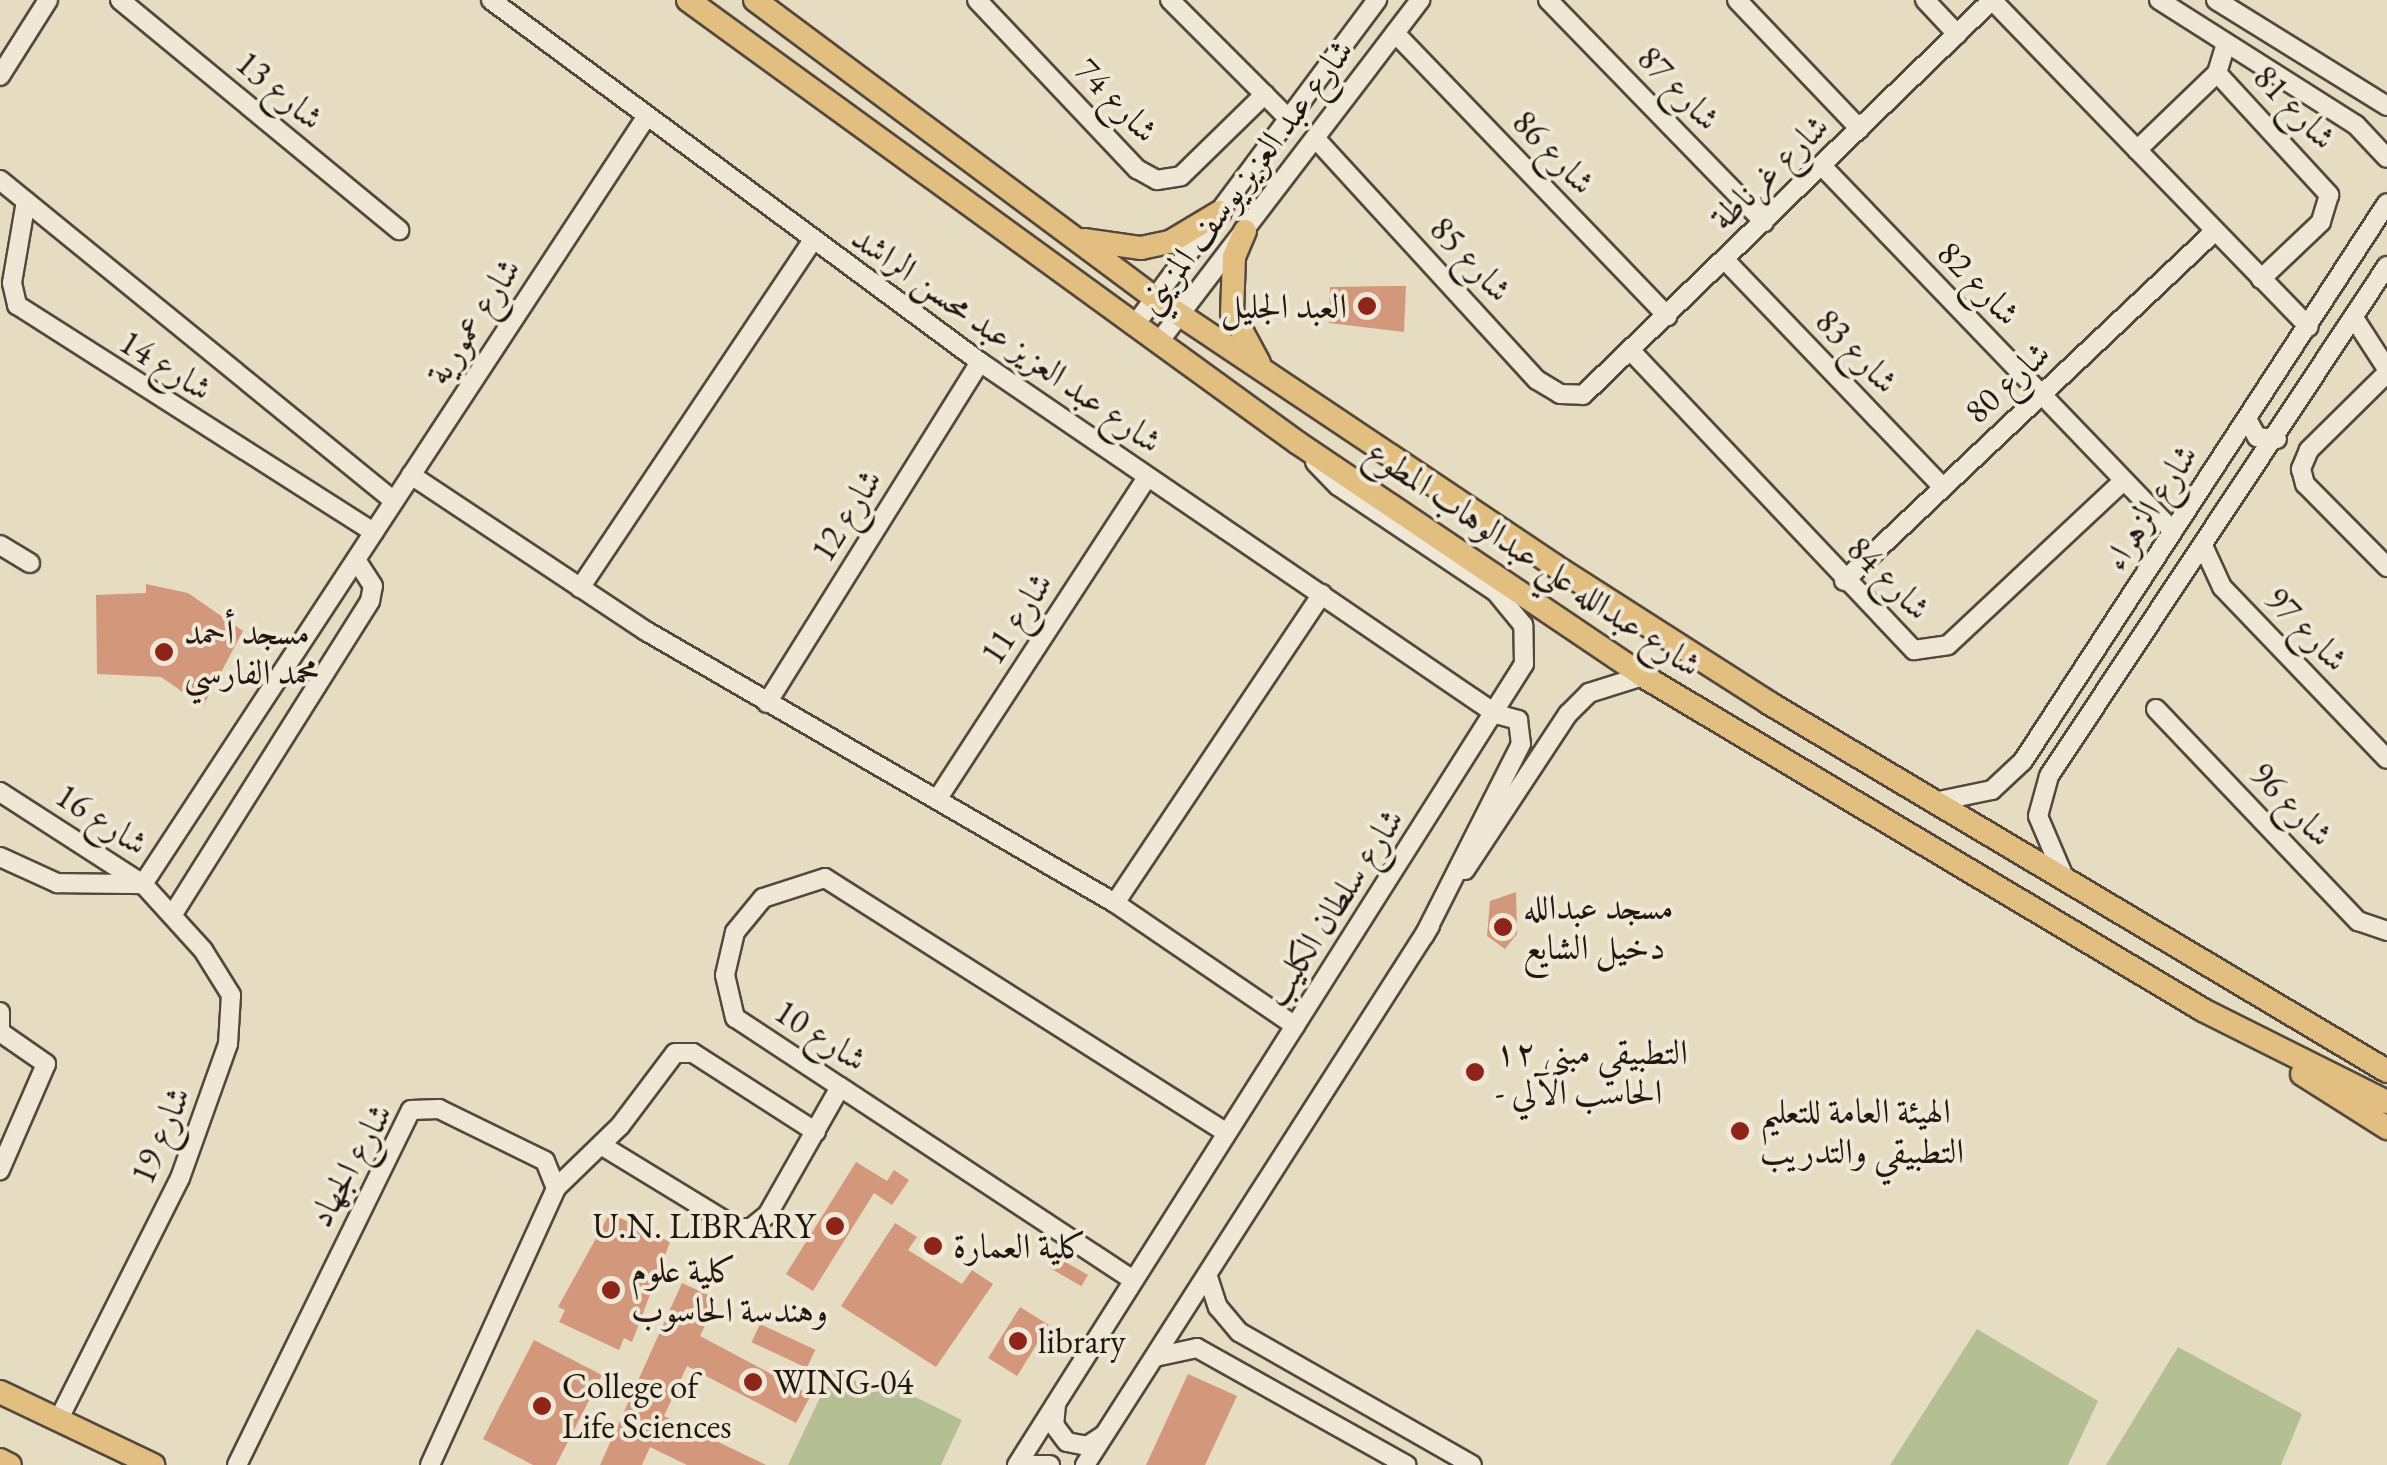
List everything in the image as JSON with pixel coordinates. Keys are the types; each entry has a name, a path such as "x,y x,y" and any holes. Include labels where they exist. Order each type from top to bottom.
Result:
{"main road":[{"name":"شارع عبدالله علي عبدالوهاب المطوع","path":"688,0 1158,344 1643,676 2202,1010 2387,1102"},
{"name":"شارع عبدالله علي عبدالوهاب المطوع","path":"756,0 1057,226 1278,384 1934,802 2383,1068"},
{"path":"1057,226 1098,244 1142,248 1197,230 1220,212"},
{"path":"1245,231 1229,284 1232,313 1242,339 1278,384"},
{"path":"2202,1010 2387,1128"},
{"path":"0,1392 153,1465"},
{"path":"0,1460 10,1465"}],"street":[{"path":"0,76 48,0"},
{"name":"شارع 13","path":"120,0 399,230"},
{"name":"شارع عبد العزيز عبد محسن الراشد","path":"491,0 645,119 980,362 1496,714 1518,720 1521,744 1424,936"},
{"name":"شارع 74","path":"977,0 1137,169 1157,180 1181,176 1265,94"},
{"path":"1170,0 1290,118"},
{"path":"1353,0 1372,7"},
{"name":"شارع عبد العزيز يوسف المزيني","path":"1158,344 1420,0"},
{"name":"شارع 87","path":"1548,0 1764,222"},
{"path":"1737,0 1860,128"},
{"path":"1925,0 1957,34"},
{"path":"1992,0 2309,326"},
{"name":"شارع غرناطة","path":"1591,390 1992,0"},
{"path":"2159,0 2338,114 2387,158"},
{"path":"2216,0 2387,106"},
{"name":"شارع عبد العزيز يوسف المزيني","path":"1134,326 1372,7"},
{"name":"شارع 86","path":"1395,33 1667,316"},
{"path":"1348,39 1352,62 1375,60"},
{"name":"شارع 81","path":"2136,150 2218,72 2226,42"},
{"name":"شارع 81","path":"2218,72 2328,195 2321,222 2261,279"},
{"path":"2338,114 2358,107 2352,86"},
{"name":"شارع عمورية","path":"144,884 645,119"},
{"name":"شارع 85","path":"1316,139 1537,380 1560,394 1591,390"},
{"name":"شارع 82","path":"1822,166 2173,531"},
{"name":"شارع 14","path":"0,180 394,501"},
{"name":"شارع 14","path":"26,201 12,283 18,306 374,532"},
{"name":"شارع الزهراء","path":"1934,802 1992,790 2033,746 2387,203"},
{"name":"شارع 80","path":"1844,580 2214,232"},
{"path":"580,588 812,242"},
{"name":"شارع 83","path":"1724,260 1943,487"},
{"name":"شارع الزهراء","path":"2064,878 2038,816 2060,762 2205,550 2387,266"},
{"path":"2354,318 2371,353 2387,371 2310,450 2301,470 2305,484 2387,567"},
{"path":"2336,346 2371,353"},
{"name":"شارع 84","path":"1631,352 1904,643 1935,652 2122,482"},
{"name":"شارع 12","path":"767,702 980,362"},
{"path":"2247,420 2257,436 2277,438"},
{"name":"شارع سلطان الكليب","path":"1019,1465 1524,664 1527,644 1514,609 1338,486 1298,443"},
{"path":"2221,459 2240,456 2252,477"},
{"path":"412,475 580,588 767,702 940,795 1115,903 1295,1026"},
{"name":"شارع 11","path":"940,795 1147,476"},
{"path":"0,545 30,563"},
{"name":"شارع 97","path":"2205,550 2222,586 2387,759"},
{"path":"173,914 370,601 374,586 356,560"},
{"path":"2142,579 2149,596 2173,598"},
{"name":"شارع 97","path":"2185,580 2222,586"},
{"path":"1115,903 1322,594"},
{"path":"1085,1465 1568,714 1589,693 1643,676"},
{"name":"شارع 96","path":"2156,709 2358,921 2387,931"},
{"path":"2033,746 2046,763 2060,762"},
{"name":"شارع 16","path":"0,792 144,884"},
{"name":"شارع 16","path":"0,857 57,883 144,884"},
{"name":"شارع 10","path":"1133,1280 735,1018 728,997 735,932 763,898 802,880 824,878 1226,1132"},
{"name":"شارع 19","path":"58,1419 180,1178 228,1044 230,995 173,914 144,884"},
{"path":"0,1012 0,1030 46,1064 0,1170"},
{"path":"430,1465 556,1188 601,1145 682,1051 816,1132"},
{"path":"601,1145 744,1230 768,1214 840,1087"},
{"name":"شارع الجهاد","path":"237,1465 411,1110 439,1109 545,1161 556,1188"},
{"path":"1208,1277 1218,1307 1253,1340 1472,1465"},
{"path":"1236,1368 1238,1351 1253,1340"},
{"path":"1156,1356 1188,1346 1236,1368 1406,1465"},
{"path":"1056,1404 1054,1424 1067,1442 1088,1446 1105,1434"},
{"path":"1019,1465 1050,1465"}],"green space":[{"path":"1977,1329 2098,1401 2068,1465 1890,1465"},
{"path":"2178,1347 2302,1414 2281,1465 2106,1465"},
{"path":"833,1370 875,1391 881,1380 962,1420 941,1465 788,1465"}],"building":[{"name":"العبد الجليل","path":"1406,286 1404,332 1329,323 1330,287"},
{"name":"مسجد أحمد محمد الفارسي","path":"146,584 188,593 243,631 203,706 161,677 97,674 96,595 146,593"},
{"name":"مسجد عبدالله دخيل الشايع","path":"1516,892 1517,934 1505,949 1487,936 1490,901"},
{"name":"U.N. LIBRARY","path":"856,1162 887,1181 894,1170 909,1180 892,1205 874,1193 813,1291 786,1274"},
{"name":"كلية علوم وهندسة الحاسوب","path":"610,1213 670,1242 632,1342 624,1338 619,1350 559,1322 565,1310 558,1307"},
{"path":"895,1223 917,1237 908,1250 962,1284 972,1270 993,1284 936,1367 841,1306"},
{"path":"1055,1256 1088,1275 1081,1286 1048,1267"},
{"path":"682,1283 717,1299 700,1336 811,1395 796,1423 687,1366 664,1416 766,1465 687,1465 650,1447 642,1465 600,1465"},
{"name":"library","path":"1020,1307 1049,1325 1017,1376 988,1358"},
{"path":"760,1324 815,1350 807,1368 752,1342"},
{"path":"534,1340 602,1375 556,1465 533,1465 483,1439"},
{"path":"1188,1374 1237,1396 1205,1465 1146,1465"}],"place":[{"name":"العبد الجليل","path":"1367,306"},
{"name":"مسجد أحمد محمد الفارسي","path":"164,652"},
{"name":"مسجد عبدالله دخيل الشايع","path":"1503,927"},
{"name":"التطبيقي مبنى ١٢ - الحاسب الآلي","path":"1475,1072"},
{"name":"الهيئة العامة للتعليم التطبيقي والتدريب","path":"1740,1131"},
{"name":"U.N. LIBRARY","path":"835,1226"},
{"name":"كلية العمارة","path":"933,1246"},
{"name":"كلية علوم وهندسة الحاسوب","path":"611,1290"},
{"name":"library","path":"1018,1341"},
{"name":"WING-04","path":"753,1382"},
{"name":"College of Life Sciences","path":"542,1406"}]}
